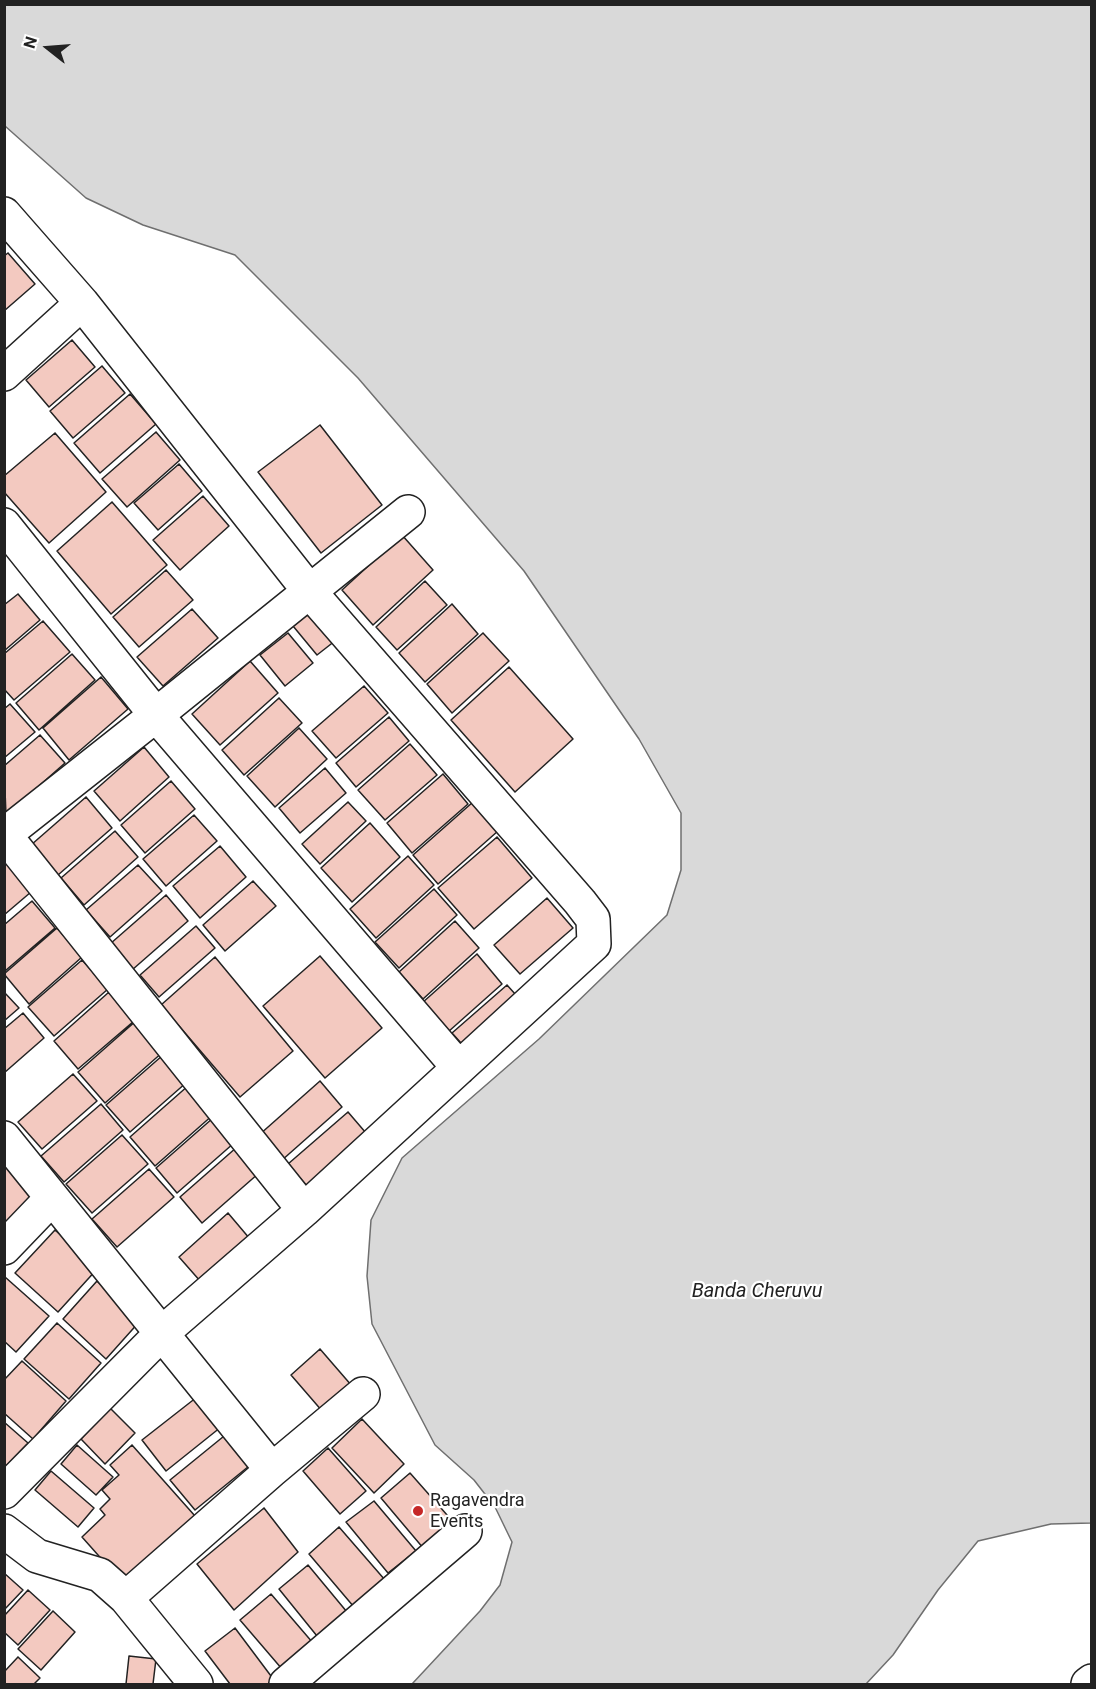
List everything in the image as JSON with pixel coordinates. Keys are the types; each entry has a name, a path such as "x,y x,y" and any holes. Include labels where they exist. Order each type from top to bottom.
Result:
{"street":[{"path":"4,214 82,303 310,592 593,919 594,944 304,1210 162,1333 4,1492"},
{"path":"4,374 82,303"},
{"path":"304,1210 5,834 156,716 408,512"},
{"path":"4,525 156,716 459,1068"},
{"path":"4,1138 272,1470"},
{"path":"4,1248 52,1198"},
{"path":"126,1598 363,1394"},
{"path":"4,1531 37,1556 100,1575 126,1598 196,1684"},
{"path":"285,1684 465,1531"},
{"path":"1088,1684 1092,1681"}],"water":[{"name":"Banda Cheruvu","path":"5,4 1091,5 1091,1523 1051,1524 978,1541 938,1590 893,1655 866,1684 412,1684 480,1611 500,1585 512,1542 495,1507 474,1480 435,1445 372,1324 367,1276 371,1220 402,1158 539,1039 667,915 681,870 681,813 639,739 524,571 358,378 235,255 143,225 86,198 5,126"}],"building":[{"path":"8,253 35,284 4,311 4,256"},
{"path":"72,340 95,367 49,407 26,380"},
{"path":"102,366 125,393 73,438 50,411"},
{"path":"130,394 156,424 100,473 74,443"},
{"path":"320,425 382,505 321,553 258,472"},
{"path":"156,432 180,460 127,507 102,479"},
{"path":"55,433 106,492 49,543 4,492 4,476"},
{"path":"179,464 202,491 158,530 134,503"},
{"path":"203,496 229,526 180,570 153,540"},
{"path":"112,502 167,565 111,614 57,551"},
{"path":"402,535 433,570 373,625 342,590"},
{"path":"166,570 193,600 139,647 113,617"},
{"path":"425,581 447,605 397,650 376,627"},
{"path":"18,594 40,620 4,651 4,605"},
{"path":"452,604 478,634 425,682 399,653"},
{"path":"315,608 340,637 317,655 293,626"},
{"path":"192,609 218,638 163,686 137,657"},
{"path":"43,621 70,652 14,700 4,689 4,654"},
{"path":"288,633 313,663 285,686 260,655"},
{"path":"483,633 509,661 452,713 427,684"},
{"path":"72,654 95,680 39,730 16,703"},
{"path":"250,661 278,693 220,745 192,714"},
{"path":"509,667 573,739 515,792 451,720"},
{"path":"101,677 128,709 69,760 43,728"},
{"path":"364,686 388,713 336,758 312,731"},
{"path":"279,698 302,723 244,775 222,750"},
{"path":"10,704 35,732 4,758 4,709"},
{"path":"389,717 409,741 356,787 336,763"},
{"path":"299,728 327,759 275,807 247,776"},
{"path":"40,735 65,763 6,815 4,766"},
{"path":"410,744 437,775 385,820 358,790"},
{"path":"144,747 169,777 120,821 94,791"},
{"path":"325,768 346,793 300,833 279,808"},
{"path":"443,774 468,804 412,853 387,823"},
{"path":"171,781 195,809 145,853 121,825"},
{"path":"86,797 112,828 58,875 31,845"},
{"path":"348,802 366,821 320,864 302,844"},
{"path":"473,802 498,831 438,884 413,855"},
{"path":"194,815 217,841 166,886 143,859"},
{"path":"370,823 400,857 352,902 321,868"},
{"path":"115,831 138,857 84,905 61,878"},
{"path":"497,837 532,878 474,929 438,888"},
{"path":"220,846 246,877 200,918 173,886"},
{"path":"408,856 434,885 376,938 350,909"},
{"path":"6,863 31,892 4,915 4,865"},
{"path":"138,865 162,891 110,937 86,910"},
{"path":"253,881 276,906 225,951 203,925"},
{"path":"434,889 457,915 399,968 375,942"},
{"path":"166,895 188,921 132,970 110,944"},
{"path":"547,898 573,928 520,974 494,945"},
{"path":"32,901 55,928 5,971 4,925"},
{"path":"455,921 479,948 423,999 399,972"},
{"path":"196,926 215,948 159,997 140,975"},
{"path":"57,928 82,957 29,1004 4,974"},
{"path":"477,954 502,984 448,1032 422,1003"},
{"path":"320,956 382,1028 325,1078 263,1006"},
{"path":"215,957 293,1051 240,1097 161,1005"},
{"path":"82,960 108,989 54,1036 28,1007"},
{"path":"507,985 525,1005 470,1053 452,1033"},
{"path":"4,992 19,1008 4,1021"},
{"path":"109,992 134,1021 78,1069 54,1041"},
{"path":"23,1013 44,1038 4,1073 4,1029"},
{"path":"137,1020 164,1051 105,1103 78,1072"},
{"path":"163,1055 187,1082 130,1132 106,1105"},
{"path":"73,1074 97,1101 42,1149 18,1122"},
{"path":"320,1081 342,1107 281,1161 259,1135"},
{"path":"189,1085 214,1114 155,1166 130,1137"},
{"path":"101,1104 123,1130 64,1182 41,1156"},
{"path":"348,1112 372,1140 312,1192 288,1164"},
{"path":"213,1118 234,1143 177,1193 156,1168"},
{"path":"122,1135 148,1164 92,1213 66,1184"},
{"path":"237,1147 259,1173 202,1223 180,1197"},
{"path":"4,1164 38,1195 4,1232"},
{"path":"149,1169 174,1197 117,1247 92,1219"},
{"path":"228,1213 250,1239 201,1282 179,1257"},
{"path":"55,1230 98,1268 58,1312 15,1273"},
{"path":"5,1277 49,1316 16,1352 4,1341"},
{"path":"97,1281 140,1321 106,1359 63,1319"},
{"path":"57,1323 101,1363 69,1399 24,1359"},
{"path":"320,1349 352,1386 323,1412 291,1375"},
{"path":"22,1361 66,1401 33,1439 4,1413 4,1380"},
{"path":"197,1397 221,1427 166,1471 142,1440"},
{"path":"110,1408 135,1433 105,1464 81,1439"},
{"path":"362,1419 404,1464 374,1493 332,1448"},
{"path":"4,1422 28,1443 4,1468"},
{"path":"229,1432 254,1462 195,1510 170,1480"},
{"path":"77,1445 113,1477 96,1495 61,1464"},
{"path":"132,1445 195,1516 122,1582 82,1537 105,1515 100,1509 110,1499 102,1490 119,1475 110,1465"},
{"path":"328,1448 366,1491 340,1514 303,1471"},
{"path":"51,1471 94,1508 78,1527 35,1490"},
{"name":"Ragavendra Events","path":"410,1473 455,1524 424,1549 381,1498"},
{"path":"374,1501 416,1551 388,1573 346,1522"},
{"path":"264,1508 298,1552 234,1610 197,1564"},
{"path":"339,1527 385,1580 354,1607 309,1554"},
{"path":"308,1565 347,1612 317,1636 279,1589"},
{"path":"4,1573 23,1590 4,1610"},
{"path":"28,1590 50,1610 18,1645 4,1632 4,1616"},
{"path":"271,1594 313,1643 282,1669 240,1620"},
{"path":"53,1611 75,1632 41,1670 18,1649"},
{"path":"235,1628 274,1680 268,1684 230,1684 205,1651"},
{"path":"129,1656 156,1659 153,1684 126,1684"},
{"path":"18,1657 40,1678 34,1684 4,1684 4,1672"}],"place":[{"name":"Ragavendra Events","path":"418,1511"}]}
